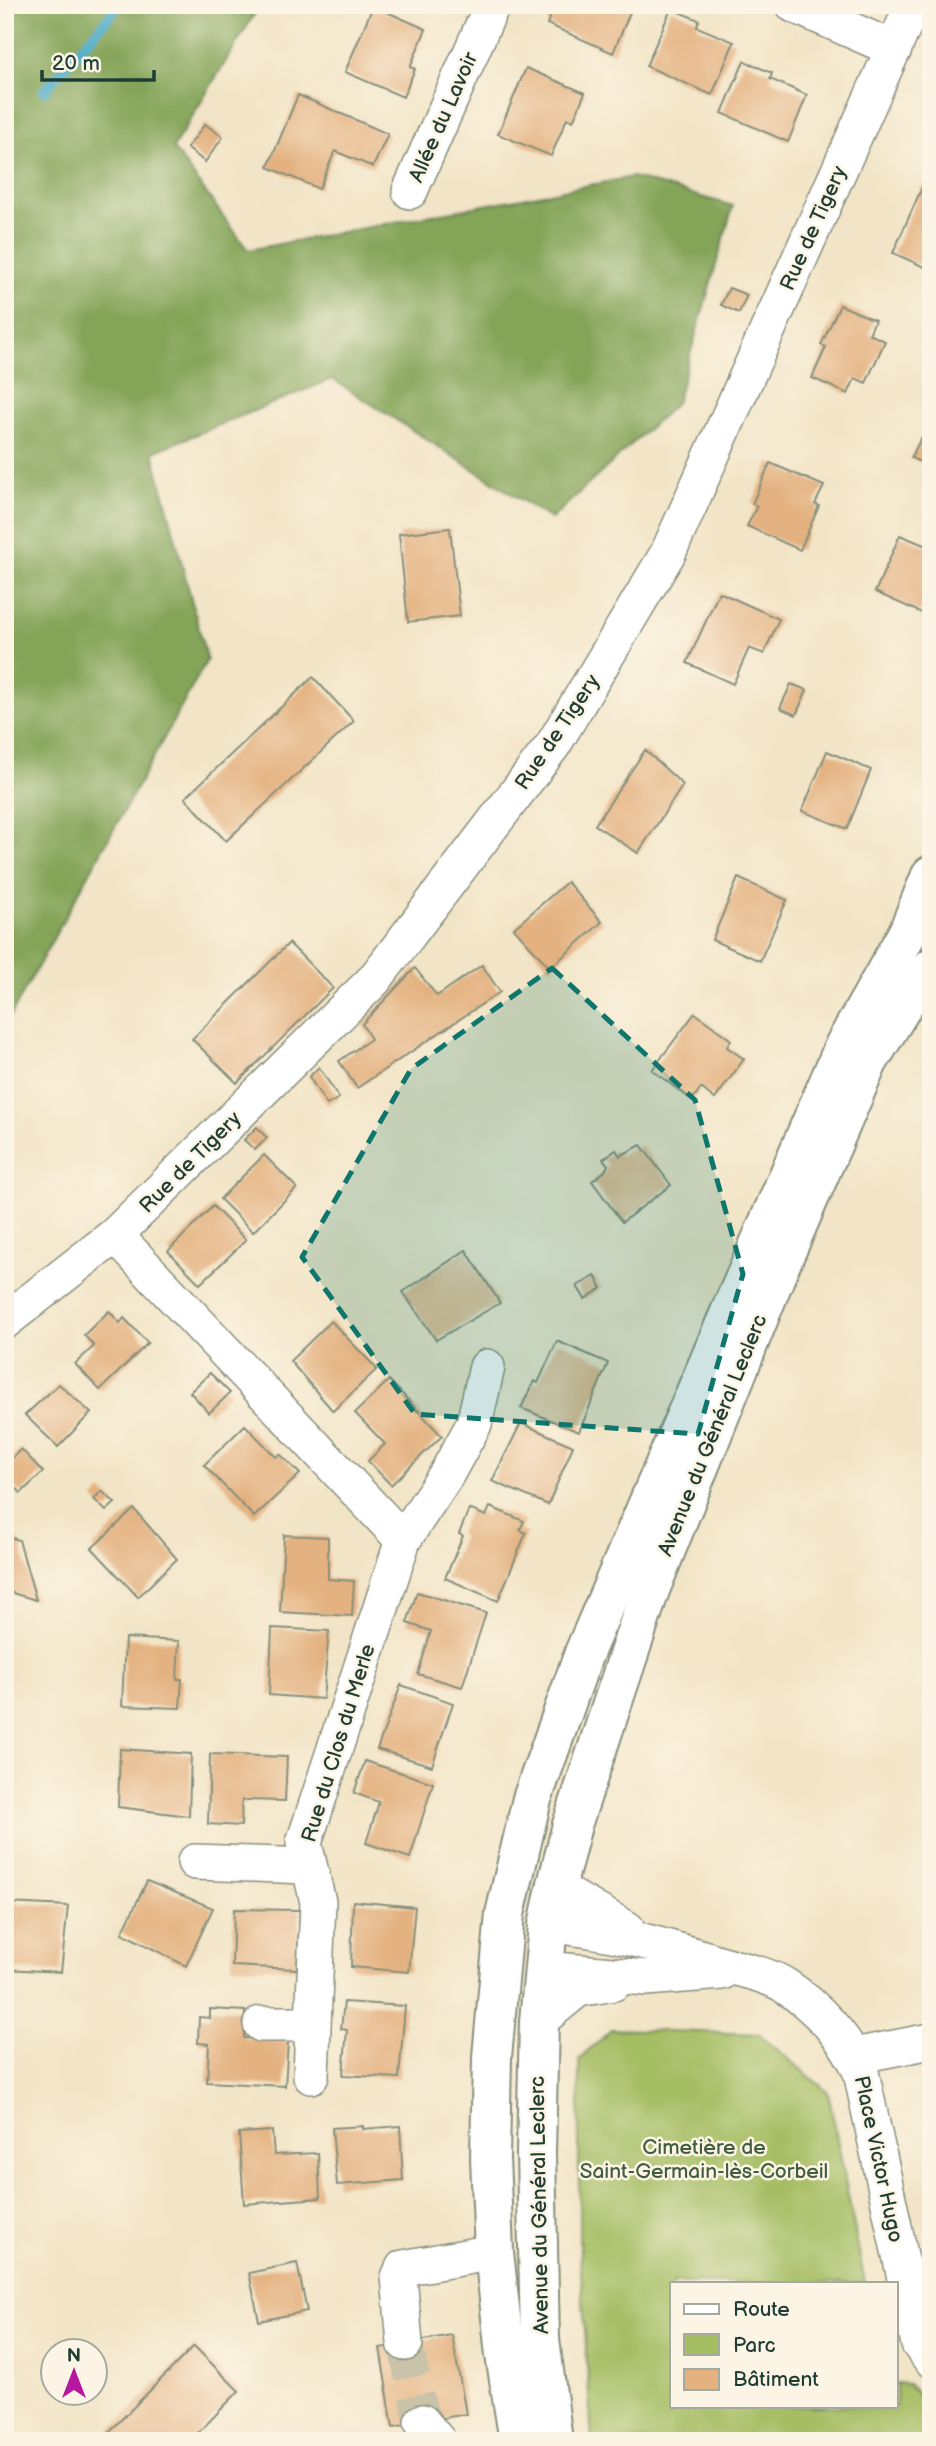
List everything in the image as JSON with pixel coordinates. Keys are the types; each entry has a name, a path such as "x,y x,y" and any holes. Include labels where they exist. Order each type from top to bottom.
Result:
{"main road":[{"name":"Avenue du Général Leclerc","path":"553,2441 540,2339 536,2153 539,2021 529,1949 505,1914 532,1800 583,1653 658,1485 845,1044 908,932 931,875"},
{"name":"Avenue du Général Leclerc","path":"519,2441 505,2355 494,2252 490,2158 492,2082 529,1949 556,1888 572,1825 650,1590 776,1275 868,1062 910,994 931,968"},
{"name":"Avenue du Général Leclerc","path":"494,2252 512,2263 519,2298 535,2441"}],"street":[{"name":"Allée du Lavoir","path":"410,191 492,5"},
{"path":"794,5 894,49"},
{"name":"Rue de Tigery","path":"5,1321 115,1235 374,980 553,745 668,553 913,5"},
{"path":"115,1235 403,1540"},
{"name":"Rue du Clos du Merle","path":"311,2076 318,1902 307,1866 304,1843 403,1540 446,1475 474,1424 486,1367"},
{"path":"195,1862 307,1866"},
{"name":"Place Victor Hugo","path":"556,1888 648,1941 783,1984 828,2023 854,2056 862,2080 919,2344 931,2359"},
{"name":"Place Victor Hugo","path":"529,1949 648,1941"},
{"name":"Place Victor Hugo","path":"529,1949 646,1978"},
{"name":"Place Victor Hugo","path":"539,2021 578,1989 646,1978 743,1970"},
{"path":"261,2024 311,2024"},
{"path":"854,2056 931,2041"},
{"path":"405,2343 399,2277 404,2268 494,2252"}],"highlighted area":[{"path":"552,968 695,1100 743,1274 698,1434 415,1414 302,1257 411,1069"}],"green space":[{"path":"5,5 260,5 173,148 248,250 632,177 733,206 676,403 551,519 332,379 153,452 207,660 5,1026"},
{"name":"Cimetière de Saint-Germain-lès-Corbeil","path":"612,2029 759,2034 828,2092 865,2282 670,2282 670,2408 898,2408 898,2383 908,2384 931,2408 931,2441 592,2441 579,2239 579,2060"}],"building":[{"path":"555,5 633,5 613,53 547,24"},
{"path":"373,6 426,29 410,67 415,69 403,97 345,72"},
{"path":"671,9 699,20 697,27 734,42 712,95 646,66"},
{"path":"744,61 772,73 770,79 807,95 788,142 722,113"},
{"path":"526,68 585,93 573,121 567,118 551,156 498,134"},
{"path":"298,95 388,134 373,167 335,151 319,189 268,167"},
{"path":"205,124 223,137 205,162 187,148"},
{"path":"923,185 931,189 931,270 893,253"},
{"path":"729,288 747,295 739,313 721,305"},
{"path":"840,305 875,320 869,334 885,341 866,383 855,378 848,394 812,378 826,347 821,345"},
{"path":"921,438 931,442 931,472 923,469 925,464 911,458"},
{"path":"770,463 824,486 815,504 819,506 800,550 747,526 757,506 752,504"},
{"path":"450,528 460,616 408,622 399,534"},
{"path":"900,535 931,548 931,603 926,615 875,592"},
{"path":"719,592 779,619 764,654 749,648 733,684 687,663"},
{"path":"313,677 354,721 226,841 185,798"},
{"path":"791,684 807,690 796,715 780,708"},
{"path":"645,750 683,785 638,853 595,825"},
{"path":"827,751 871,770 847,829 802,811"},
{"path":"738,878 787,900 760,961 712,940"},
{"path":"567,882 602,922 550,968 514,928"},
{"path":"289,943 333,988 237,1083 192,1039"},
{"path":"482,965 500,992 357,1088 339,1061 371,1039 362,1024 415,968 437,996"},
{"path":"695,1013 731,1040 727,1047 744,1059 715,1099 701,1088 692,1100 652,1070"},
{"path":"319,1067 339,1098 327,1105 309,1077"},
{"path":"257,1127 267,1138 255,1150 244,1140"},
{"path":"641,1145 671,1185 622,1222 592,1181 605,1171 608,1165 603,1159 616,1150 620,1156"},
{"path":"264,1155 297,1188 253,1232 220,1199"},
{"path":"213,1206 246,1240 200,1284 168,1251"},
{"path":"466,1250 500,1303 436,1340 403,1292"},
{"path":"595,1276 602,1288 585,1299 577,1286"},
{"path":"109,1311 120,1323 124,1318 148,1343 100,1390 75,1364 94,1346 84,1335"},
{"path":"331,1321 377,1369 333,1411 290,1361"},
{"path":"557,1341 608,1363 579,1432 521,1408 534,1381 538,1383"},
{"path":"210,1373 230,1393 209,1413 190,1392"},
{"path":"389,1380 442,1436 391,1485 368,1461 385,1444 355,1413"},
{"path":"59,1384 91,1413 58,1447 25,1415"},
{"path":"521,1423 573,1446 548,1505 492,1481"},
{"path":"245,1425 276,1457 280,1454 300,1474 254,1517 204,1465"},
{"path":"21,1449 43,1472 21,1493 5,1477 5,1465"},
{"path":"102,1491 115,1503 106,1511 94,1499"},
{"path":"490,1507 524,1521 520,1530 526,1533 498,1601 445,1578 463,1536 459,1534 469,1509 486,1516"},
{"path":"134,1509 177,1559 138,1597 92,1548"},
{"path":"284,1535 328,1537 328,1579 354,1581 352,1616 280,1612"},
{"path":"5,1536 19,1540 36,1600 5,1591"},
{"path":"417,1592 486,1613 462,1687 418,1674 431,1631 407,1623"},
{"path":"272,1628 329,1631 323,1699 269,1695"},
{"path":"125,1638 179,1641 177,1679 182,1679 180,1708 122,1706"},
{"path":"401,1685 453,1703 432,1766 377,1749"},
{"path":"120,1749 191,1754 189,1816 118,1807"},
{"path":"210,1754 287,1757 285,1801 242,1800 241,1826 208,1824"},
{"path":"365,1761 433,1783 410,1858 366,1843 379,1802 354,1793"},
{"path":"147,1881 213,1908 186,1966 122,1933"},
{"path":"353,1901 415,1907 409,1972 351,1967"},
{"path":"6,1903 68,1906 61,1972 5,1969"},
{"path":"234,1909 300,1910 297,1969 232,1966"},
{"path":"344,2002 405,2006 399,2078 343,2075 347,2030 341,2029"},
{"path":"210,2009 245,2011 244,2038 288,2042 285,2086 207,2082 209,2044 198,2043 199,2017 210,2018"},
{"path":"363,2126 363,2129 400,2126 403,2180 337,2185 332,2128"},
{"path":"272,2131 274,2155 318,2153 320,2198 244,2204 239,2133"},
{"path":"297,2263 307,2311 259,2321 249,2273"},
{"path":"452,2335 466,2414 393,2427 380,2348"},
{"path":"194,2346 239,2391 190,2441 100,2441"}],"waterway":[{"path":"44,91 119,5"}],"tunnel":[{"path":"405,2343 422,2422"}]}
